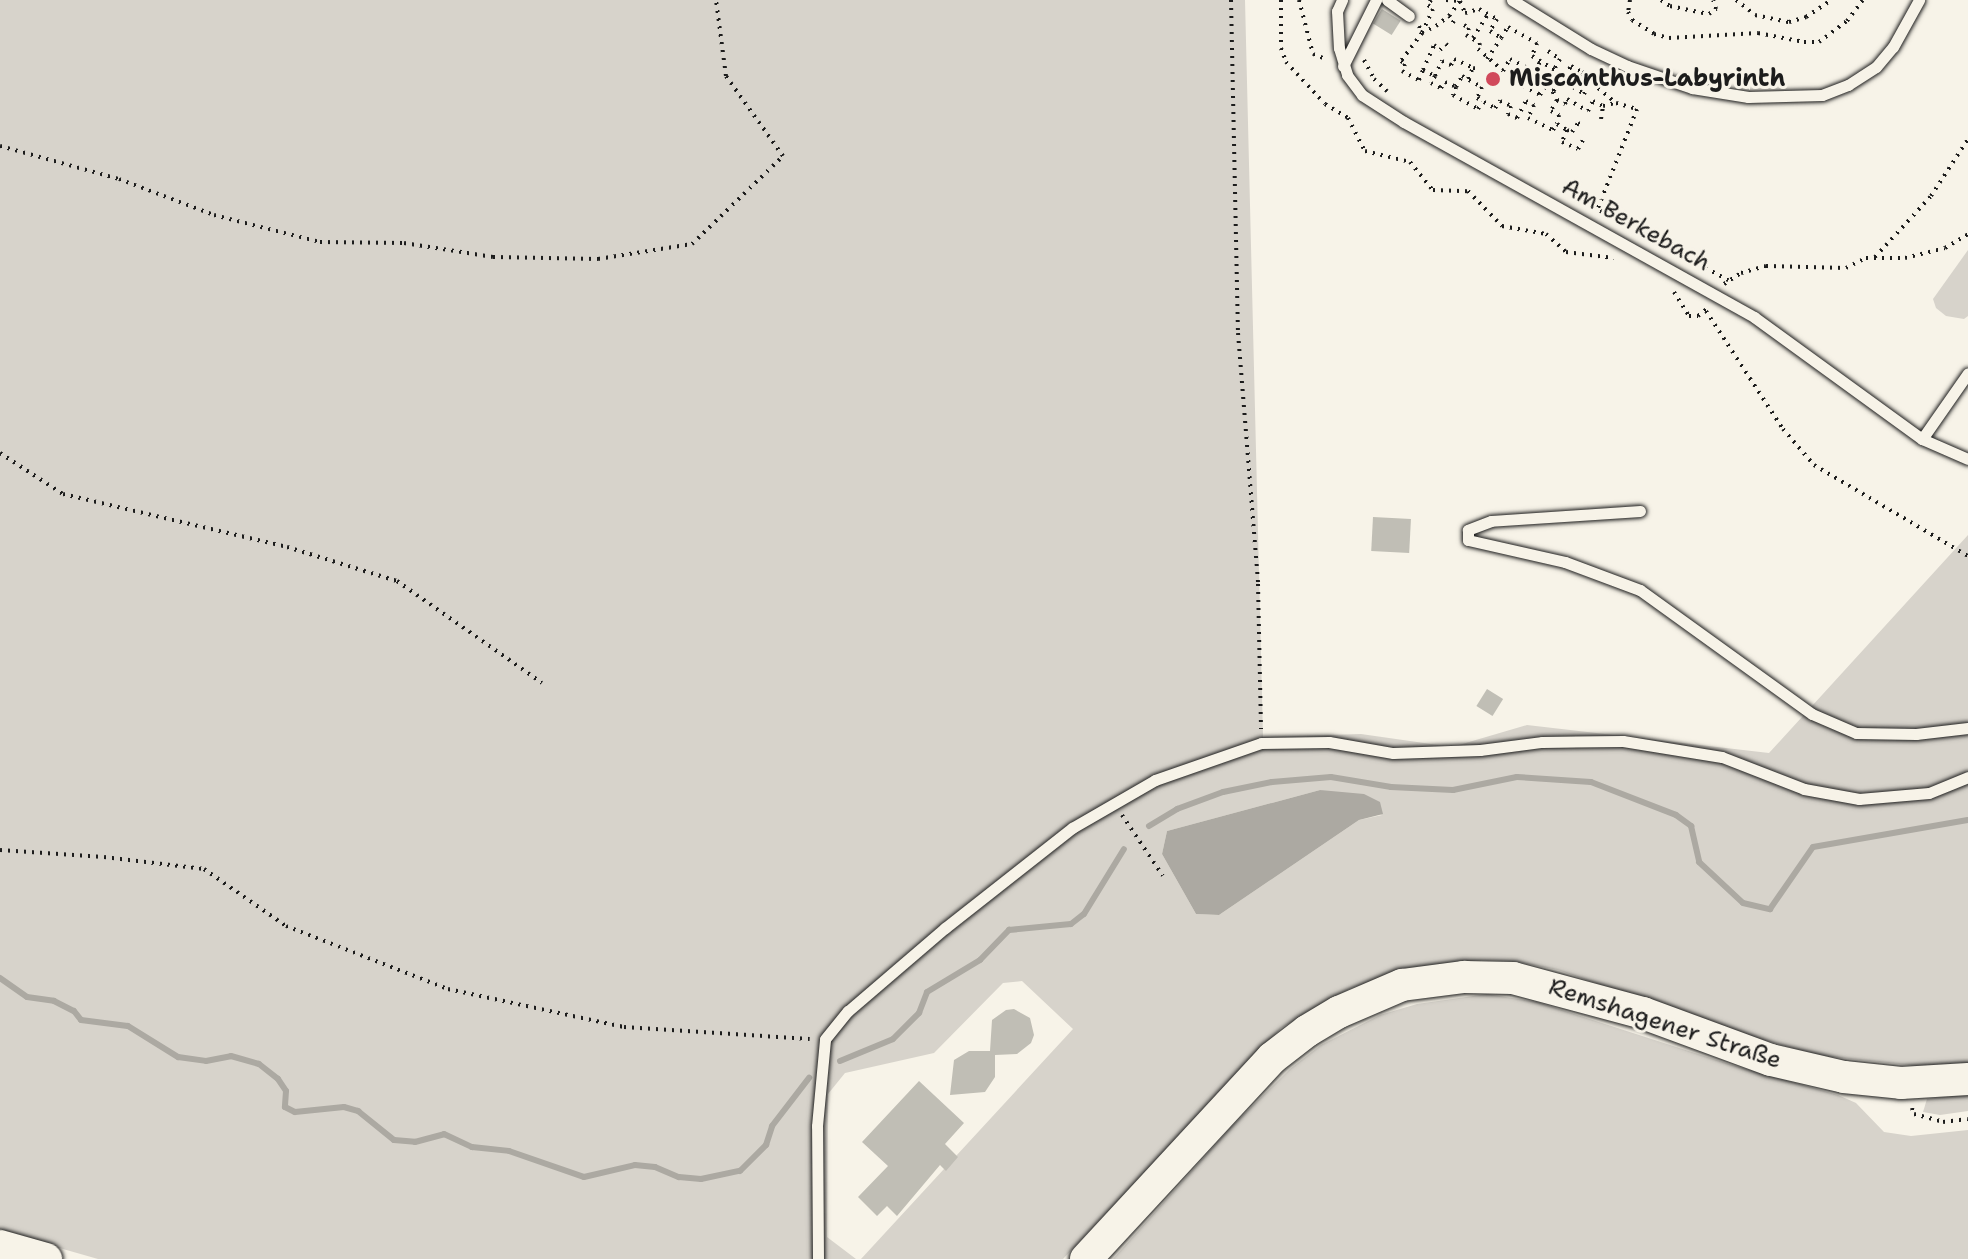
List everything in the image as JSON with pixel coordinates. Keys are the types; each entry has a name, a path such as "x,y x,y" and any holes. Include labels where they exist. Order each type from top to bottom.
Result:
{"main road":[{"name":"Remshagener Straße","path":"1086,1259 1272,1058 1339,1012 1402,985 1464,977 1513,978 1643,1013 1771,1060 1844,1077 1901,1083 1968,1079"},
{"path":"0,1246 46,1259"}],"lane":[{"name":"Am Berkebach","path":"1342,0 1337,11 1337,31 1343,66 1362,95 1390,114 1754,317 1922,439 1968,459"},
{"path":"1343,66 1376,0"},
{"path":"1387,0 1409,16"},
{"path":"1515,1 1591,49 1627,66 1692,88 1748,97 1822,95 1848,85 1876,67 1893,47 1919,0"},
{"path":"1922,439 1968,373"},
{"path":"1640,511 1491,521 1468,530 1468,540 1565,562 1640,590 1812,714 1856,733 1916,734 1968,728"},
{"path":"818,1259 817,1126 825,1039 848,1011 945,928 1072,828 1155,780 1261,743 1329,742 1393,753 1480,750 1542,742 1623,741 1722,757 1804,789 1859,799 1929,793 1968,777"}],"path":[{"path":"0,146 119,179 214,215 320,242 404,243 493,257 598,259 692,244 783,156 726,76 716,0"},
{"path":"1231,0 1238,333 1258,584 1261,743"},
{"path":"1299,0 1313,54 1343,66"},
{"path":"1431,0 1428,5 1433,9 1422,33 1401,61 1405,64 1402,71 1419,80 1434,45 1440,50 1446,44 1450,48"},
{"path":"1446,0 1464,3 1465,13 1479,9 1497,19 1490,31 1501,38"},
{"path":"1630,0 1628,12 1632,20 1654,34 1669,38 1758,33 1819,42 1847,21 1863,0"},
{"path":"1661,0 1670,6 1709,14 1716,9 1713,0"},
{"path":"1736,0 1755,15 1789,22 1806,17 1831,0"},
{"path":"1422,33 1449,16 1460,1"},
{"path":"1473,38 1488,14"},
{"path":"1409,16 1422,33"},
{"path":"1449,16 1454,21 1451,25"},
{"path":"1365,21 1375,30 1367,42 1364,60 1374,79 1395,96"},
{"path":"1464,25 1469,28 1466,35 1480,43 1478,49 1503,71 1510,59 1534,71 1541,61"},
{"path":"1487,59 1508,27 1537,43 1532,56 1576,83"},
{"path":"1548,51 1560,59 1554,70"},
{"path":"1456,87 1445,82 1441,88 1431,83 1442,61 1451,65 1454,59 1475,68 1468,79"},
{"path":"1553,92 1571,66 1600,82 1598,88 1616,103 1637,109 1597,209"},
{"path":"1487,78 1492,81 1499,69"},
{"path":"1423,70 1435,76"},
{"path":"1582,72 1573,87 1584,94 1586,90"},
{"path":"1483,101 1478,109 1453,95 1462,76 1482,87 1477,98 1483,101 1495,108 1500,101 1511,106 1508,114 1517,118 1533,90"},
{"path":"1516,82 1540,95 1545,87 1553,92 1557,100 1565,104 1567,99 1588,111 1593,101 1603,106 1616,103"},
{"path":"1526,101 1534,105 1528,118 1553,130 1559,115 1551,111 1557,100"},
{"path":"1601,119 1603,106"},
{"path":"1557,124 1572,132 1578,123 1584,126"},
{"path":"1567,130 1562,142 1578,149 1583,140"},
{"path":"1875,257 1931,196 1968,139"},
{"path":"1579,199 1728,280"},
{"path":"1706,311 1783,429 1814,465 1968,556"},
{"path":"0,453 63,494 287,547 397,581 542,683"},
{"path":"1114,802 1163,876"},
{"path":"0,850 104,857 204,869 286,926 448,989 624,1027 762,1038 825,1039"},
{"path":"1901,1083 1914,1114 1943,1122 1968,1119"}],"shaded area":[{"path":"0,0 1245,0 1263,737 1361,734 1452,747 1527,725 1769,753 1968,535 1968,1063 1918,1066 1822,1056 1742,1034 1558,970 1513,961 1481,960 1416,967 1351,988 1281,1028 1063,1259 861,1259 1073,1029 1022,981 1003,983 934,1053 845,1073 828,1094 827,1237 856,1259 98,1259 0,1231","holes":["1320,790 1382,815 1359,820 1219,915 1196,914 1162,854 1167,831"]},
{"path":"1968,250 1968,316 1964,319 1946,316 1936,308 1933,299"},
{"path":"1320,790 1364,794 1380,802 1383,814 1359,820 1219,915 1196,914 1162,854 1167,831"},
{"path":"1487,994 1537,1002 1732,1065 1838,1095 1856,1103 1884,1132 1911,1136 1968,1130 1968,1259 1113,1259 1232,1126 1290,1069 1321,1045 1380,1015 1417,1004"},
{"path":"1968,1094 1968,1111 1940,1115 1923,1112 1927,1099"}],"building":[{"path":"1382,9 1401,21 1392,35 1373,23"},
{"path":"1373,517 1411,519 1409,553 1371,551"},
{"path":"1487,689 1503,699 1493,716 1476,706"},
{"path":"1014,1009 1030,1018 1034,1035 1031,1043 1017,1054 995,1055 995,1077 985,1092 950,1095 954,1060 969,1051 990,1051 992,1020 1006,1010"},
{"path":"919,1081 964,1123 945,1144 958,1157 946,1171 940,1165 897,1216 887,1206 877,1216 858,1197 888,1166 862,1142"}],"waterway":[{"path":"1149,826 1177,809 1223,792 1272,782 1331,777 1391,787 1453,790 1517,777 1591,782 1676,815 1691,826 1699,862 1743,903 1770,909 1813,847 1968,820"},
{"path":"840,1061 893,1039 919,1013 927,992 980,960 1009,930 1071,924 1084,914 1124,849"},
{"path":"0,978 27,997 54,1001 74,1011 81,1020 128,1026 178,1057 206,1061 231,1056 259,1064 278,1079 286,1091 285,1107 295,1112 344,1107 358,1111 394,1140 415,1142 444,1134 472,1147 509,1151 584,1177 635,1165 655,1167 679,1177 701,1179 740,1171 766,1145 772,1126 809,1078"}],"place":[{"name":"Miscanthus-Labyrinth","path":"1493,79"}]}
